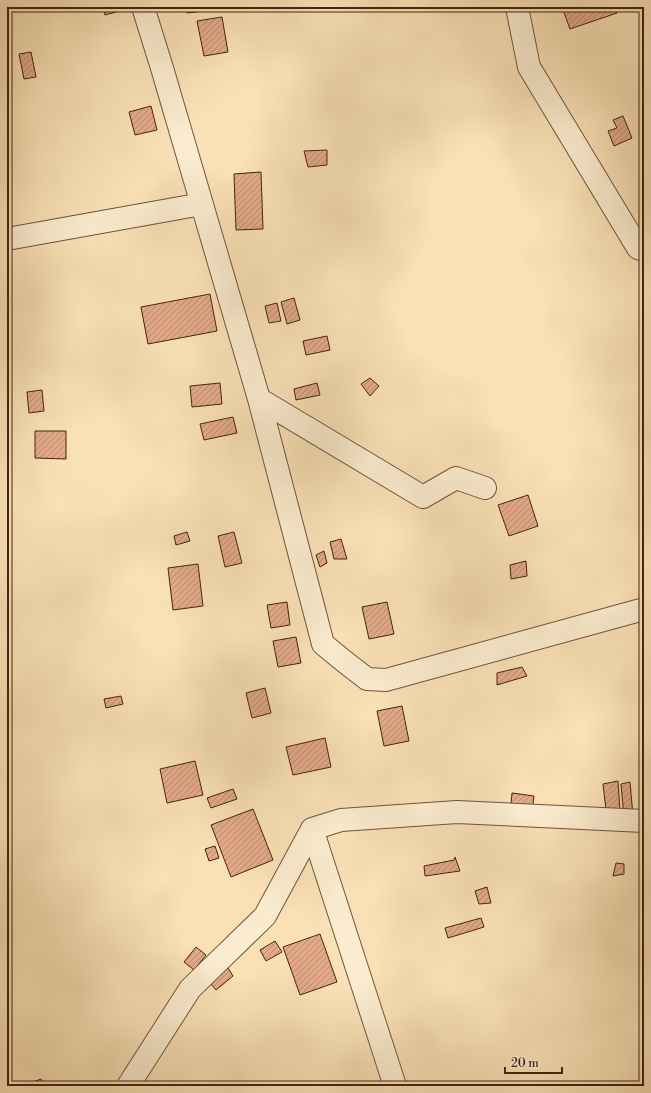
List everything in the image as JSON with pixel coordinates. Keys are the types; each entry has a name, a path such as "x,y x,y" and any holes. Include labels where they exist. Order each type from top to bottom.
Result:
{"street":[{"path":"143,7 259,399 324,644 367,679 386,680 644,609"},
{"path":"517,7 530,67 638,248 644,250"},
{"path":"7,239 202,204"},
{"path":"259,399 422,497 456,478 485,488"},
{"path":"128,1086 190,989 265,916 312,828 341,820 457,812 644,821"},
{"path":"312,828 395,1086"}],"building":[{"path":"103,7 115,7 116,12 105,15"},
{"path":"186,7 214,7 214,10 187,13"},
{"path":"562,7 582,7 583,11 593,7 615,7 617,13 570,29"},
{"path":"222,17 228,52 204,56 197,21"},
{"path":"31,52 36,77 24,79 19,54"},
{"path":"151,106 157,130 135,135 129,112"},
{"path":"623,116 632,138 614,146 608,131 617,128 613,120"},
{"path":"327,150 327,165 308,167 304,151"},
{"path":"261,172 263,229 236,230 234,174"},
{"path":"210,294 217,331 148,344 141,307"},
{"path":"294,298 300,320 287,324 281,302"},
{"path":"277,303 281,321 269,323 265,306"},
{"path":"327,336 330,350 306,355 303,341"},
{"path":"370,378 379,386 370,396 361,384"},
{"path":"220,383 222,404 192,407 190,386"},
{"path":"317,383 320,395 296,400 294,389"},
{"path":"42,390 44,411 29,413 27,392"},
{"path":"233,417 237,433 204,440 200,424"},
{"path":"35,431 66,431 66,459 35,458"},
{"path":"528,495 538,526 509,536 498,505"},
{"path":"187,532 190,541 176,545 174,536"},
{"path":"234,532 242,563 225,567 218,536"},
{"path":"341,539 347,559 334,559 330,542"},
{"path":"324,551 327,563 320,567 316,555"},
{"path":"526,561 527,576 511,579 510,565"},
{"path":"198,564 203,606 173,610 168,568"},
{"path":"287,602 290,625 271,628 267,605"},
{"path":"387,602 394,634 369,639 362,607"},
{"path":"296,637 301,663 278,667 273,641"},
{"path":"522,667 527,676 497,685 497,673"},
{"path":"265,688 271,713 252,718 246,693"},
{"path":"121,696 123,704 106,708 104,699"},
{"path":"402,706 409,741 384,746 377,711"},
{"path":"325,738 331,767 293,775 286,747"},
{"path":"195,761 203,795 167,803 160,769"},
{"path":"618,781 621,826 608,827 603,784"},
{"path":"630,782 634,827 625,829 621,784"},
{"path":"233,789 237,799 211,808 207,798"},
{"path":"512,793 534,796 531,819 510,816"},
{"path":"253,809 273,860 231,877 211,825"},
{"path":"215,846 219,858 209,861 205,849"},
{"path":"455,857 460,871 425,876 424,866 454,860"},
{"path":"616,863 624,864 624,874 613,876"},
{"path":"487,887 491,903 479,904 475,891"},
{"path":"481,918 484,927 448,938 445,928"},
{"path":"320,934 337,982 300,995 283,947"},
{"path":"275,941 282,952 266,961 260,950"},
{"path":"196,947 206,955 194,970 184,962"},
{"path":"228,968 233,976 216,990 210,983"},
{"path":"41,1079 44,1086 22,1086"}]}
